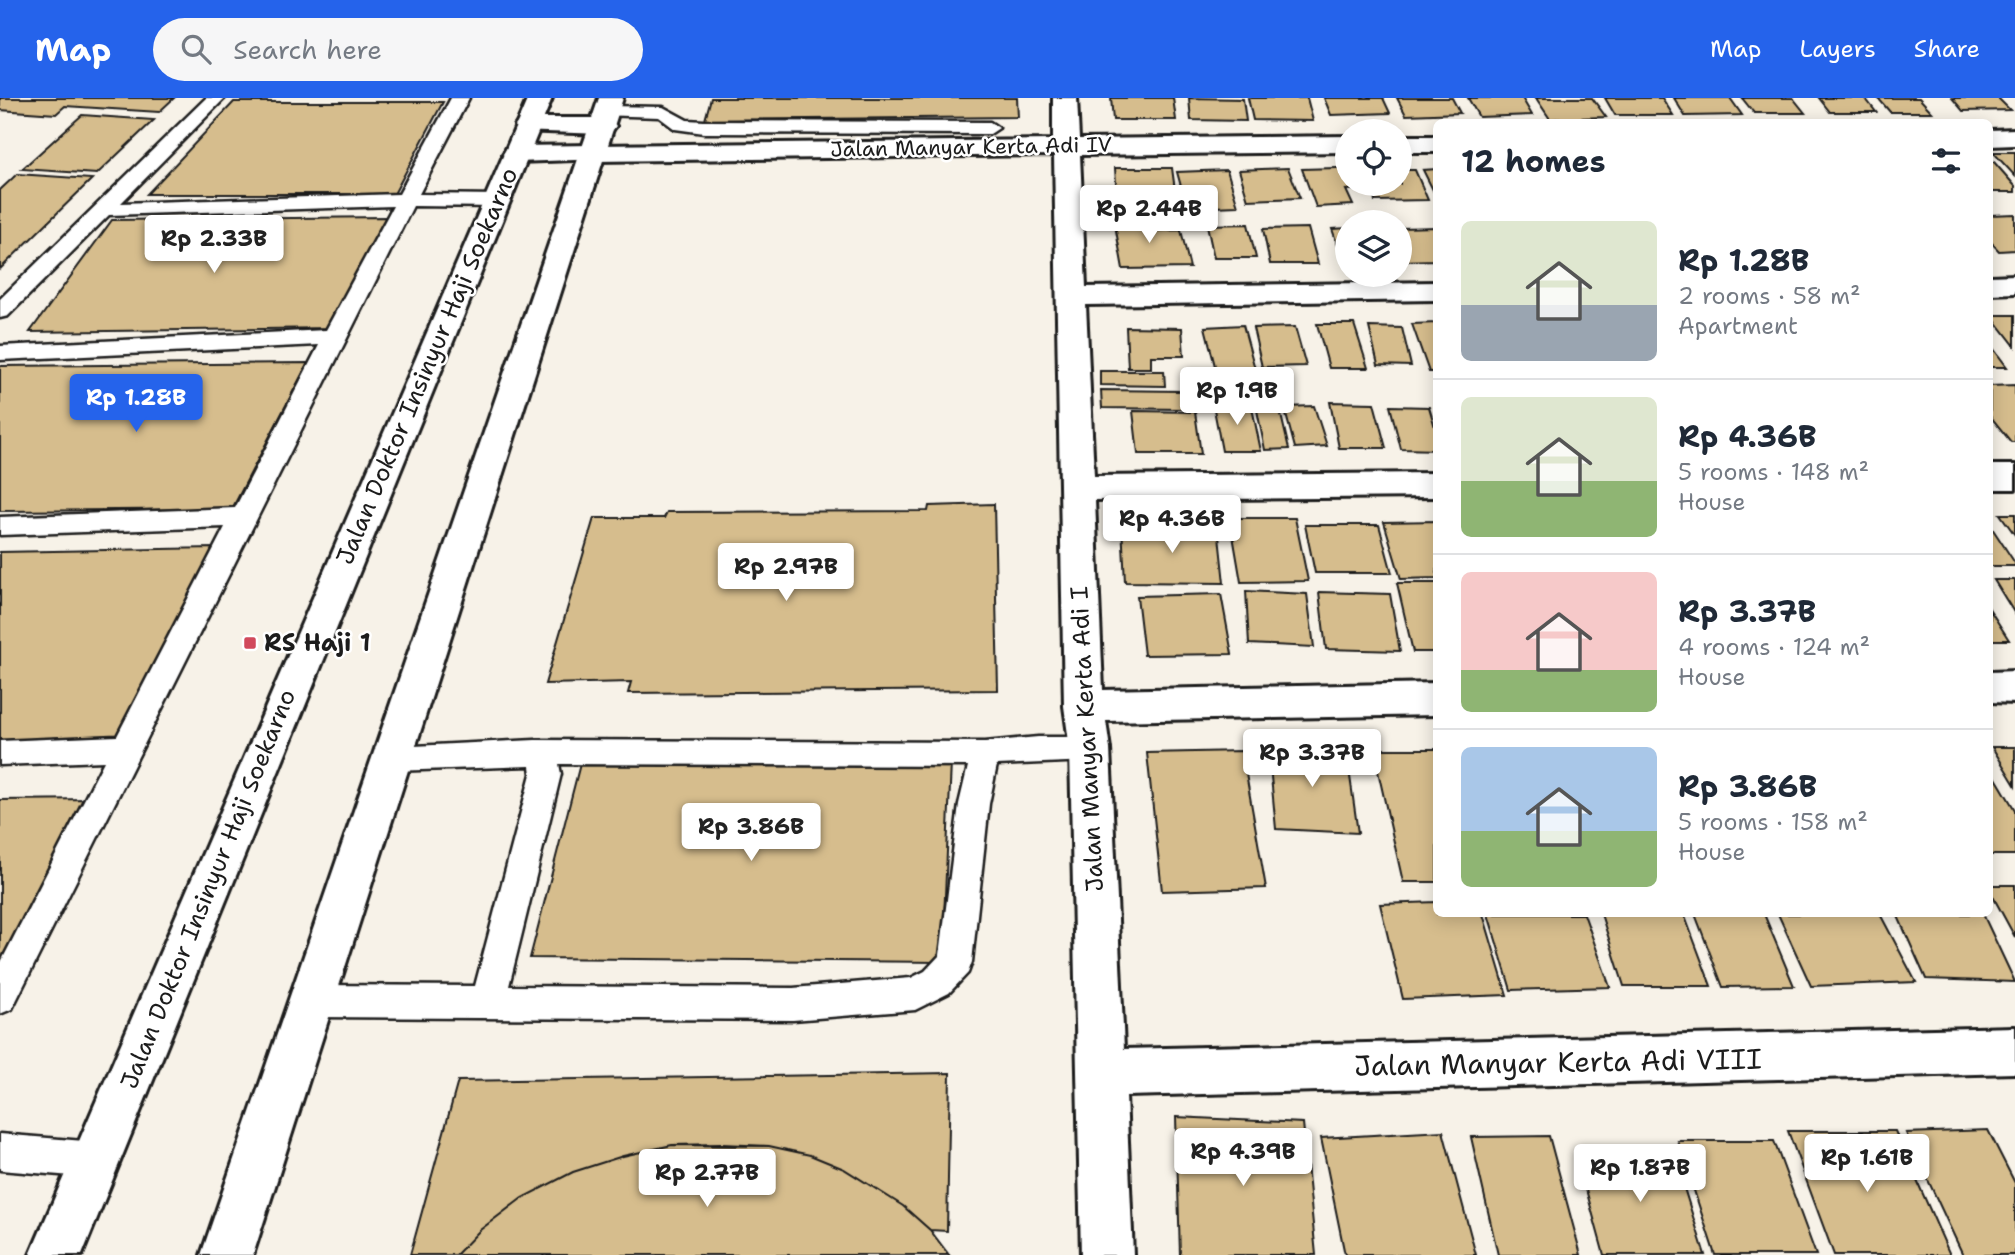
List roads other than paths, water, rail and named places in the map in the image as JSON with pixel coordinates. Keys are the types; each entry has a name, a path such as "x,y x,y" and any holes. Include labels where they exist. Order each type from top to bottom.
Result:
{"street":[{"name":"Jalan Doktor Insinyur Haji Soekarno","path":"56,1255 264,752 499,201 540,98"},
{"name":"Jalan Manyar Kerta Adi I","path":"1066,98 1076,488 1084,706 1090,749 1107,1255"},
{"name":"Jalan Manyar Kerta Adi IV","path":"522,140 604,122 1068,146 1335,144"},
{"path":"227,1255 314,1001 604,122"},
{"path":"1993,138 2015,137"},
{"path":"1412,144 1433,144"},
{"path":"1993,285 2015,284"},
{"path":"1072,296 1433,291"},
{"path":"1993,477 2015,477"},
{"path":"1076,488 1433,485"},
{"path":"1993,687 2015,687"},
{"path":"1084,706 1433,699"},
{"name":"Jalan Manyar Kerta Adi VIII","path":"1101,1073 2015,1050"}],"lane":[{"path":"0,311 216,98"},
{"path":"0,998 404,200 460,98"},
{"path":"604,122 663,112 682,125 705,127 990,128"},
{"path":"104,209 404,200 499,201"},
{"path":"0,354 334,337"},
{"path":"0,526 242,517"},
{"path":"0,753 125,748"},
{"path":"394,759 535,752 985,754 1038,749 1090,749"},
{"path":"488,1002 546,774 544,761 535,752"},
{"path":"314,1001 793,1004 915,994 937,982 956,962 974,804 985,754"},
{"path":"0,1152 96,1160"}],"place":[{"name":"RS Haji 1","path":"250,643"}]}
